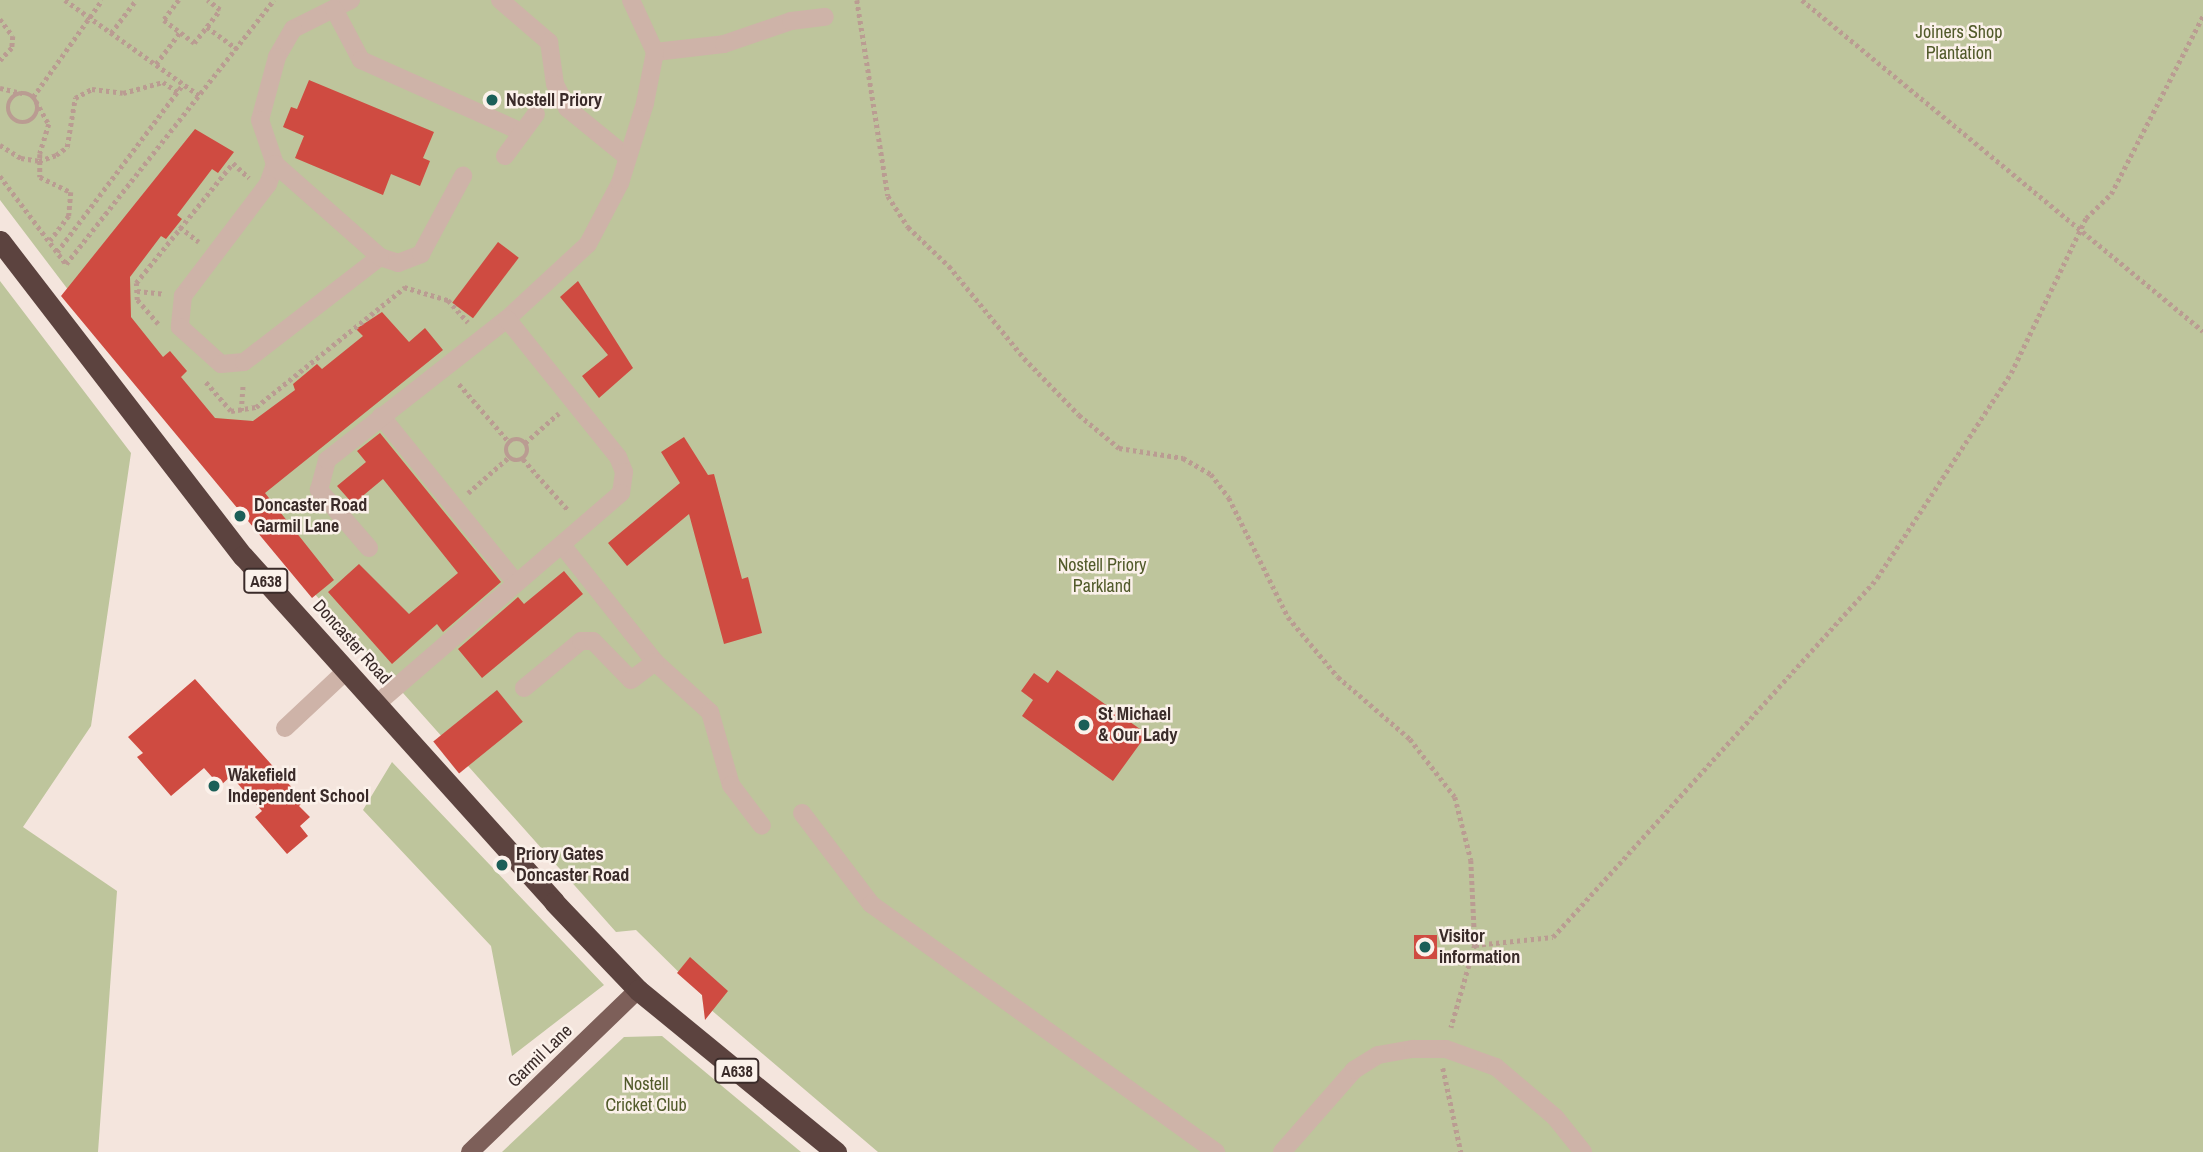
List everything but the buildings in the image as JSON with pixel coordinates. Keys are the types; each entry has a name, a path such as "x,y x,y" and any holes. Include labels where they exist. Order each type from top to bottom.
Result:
{"highway":[{"name":"Doncaster Road","path":"0,241 243,556 638,990"},
{"name":"A638","path":"638,990 836,1152"}],"main road":[{"name":"Garmil Lane","path":"470,1152 638,990"}],"lane":[{"path":"351,0 293,29 277,57 260,120 275,164 377,260 398,262 421,254 463,176"},
{"path":"500,0 549,42 555,84 567,108 627,157"},
{"path":"369,548 319,490 327,460 507,319 588,244 620,183 655,52 631,0"},
{"path":"334,9 361,60 522,132"},
{"path":"655,52 724,44 791,21 825,17"},
{"path":"505,156 536,114"},
{"path":"275,164 262,191 183,296 177,318 180,327 221,364 237,365 261,353 377,260"},
{"path":"378,704 621,493 624,472 618,457 507,319"},
{"path":"381,416 516,583"},
{"path":"562,545 655,662 710,712 730,785 762,826"},
{"path":"524,688 581,641 593,641 631,680 655,662"},
{"path":"285,728 347,670"},
{"path":"802,813 871,904 1216,1152"},
{"path":"1282,1152 1354,1070 1378,1055 1446,1049 1496,1067 1522,1086 1583,1152"}],"path":[{"path":"65,0 200,96"},
{"path":"24,94 9,102 14,120 32,120 34,99 102,0"},
{"path":"111,33 136,0"},
{"path":"176,1 164,20 194,43 220,10 207,0"},
{"path":"0,176 66,264 274,0"},
{"path":"858,0 888,195 908,227 949,266 1024,358 1089,424 1119,448 1184,458 1212,474 1229,498 1288,617 1338,677 1410,739 1455,797 1471,860 1475,945 1446,1049 1442,1075 1461,1152"},
{"path":"1802,0 2203,331"},
{"path":"1475,945 1553,937 1877,578 2011,373 2086,218 2111,194 2203,16"},
{"path":"0,19 13,36 12,48 0,61"},
{"path":"207,27 237,49"},
{"path":"156,64 180,32"},
{"path":"0,145 21,158 39,161 67,147 70,110 75,98 92,89 123,93 163,82 178,92"},
{"path":"57,252 183,84"},
{"path":"0,88 34,99 49,124 39,161 40,177 71,192 69,216 50,241"},
{"path":"163,330 137,300 136,283 233,163 262,191"},
{"path":"377,260 405,287 448,300 484,338"},
{"path":"197,370 231,411 256,407 405,287"},
{"path":"445,367 509,442 509,457 454,505"},
{"path":"523,459 526,443 574,401"},
{"path":"509,442 526,443"},
{"path":"509,457 523,459 582,527"}],"green space":[{"name":"Nostell Priory Parkland","path":"0,0 2203,0 2203,1152 878,1152 703,1003 702,995 636,930 616,932 231,500 66,287 0,200"},
{"path":"0,281 131,453 91,726 23,827 117,891 98,1152 0,1152"},
{"path":"392,762 604,985 512,1056 491,946 363,810"},
{"name":"Nostell Cricket Club","path":"662,1036 801,1152 502,1152 624,1037"}],"place":[{"name":"Nostell Priory","path":"492,100"},
{"name":"Doncaster Road Garmil Lane","path":"240,516"},
{"name":"St Michael & Our Lady","path":"1084,725"},
{"name":"Wakefield Independent School","path":"214,786"},
{"name":"Priory Gates Doncaster Road","path":"502,865"},
{"name":"Visitor information","path":"1425,947"}],"park label":[{"name":"Joiners Shop Plantation","path":"1959,43"}]}
